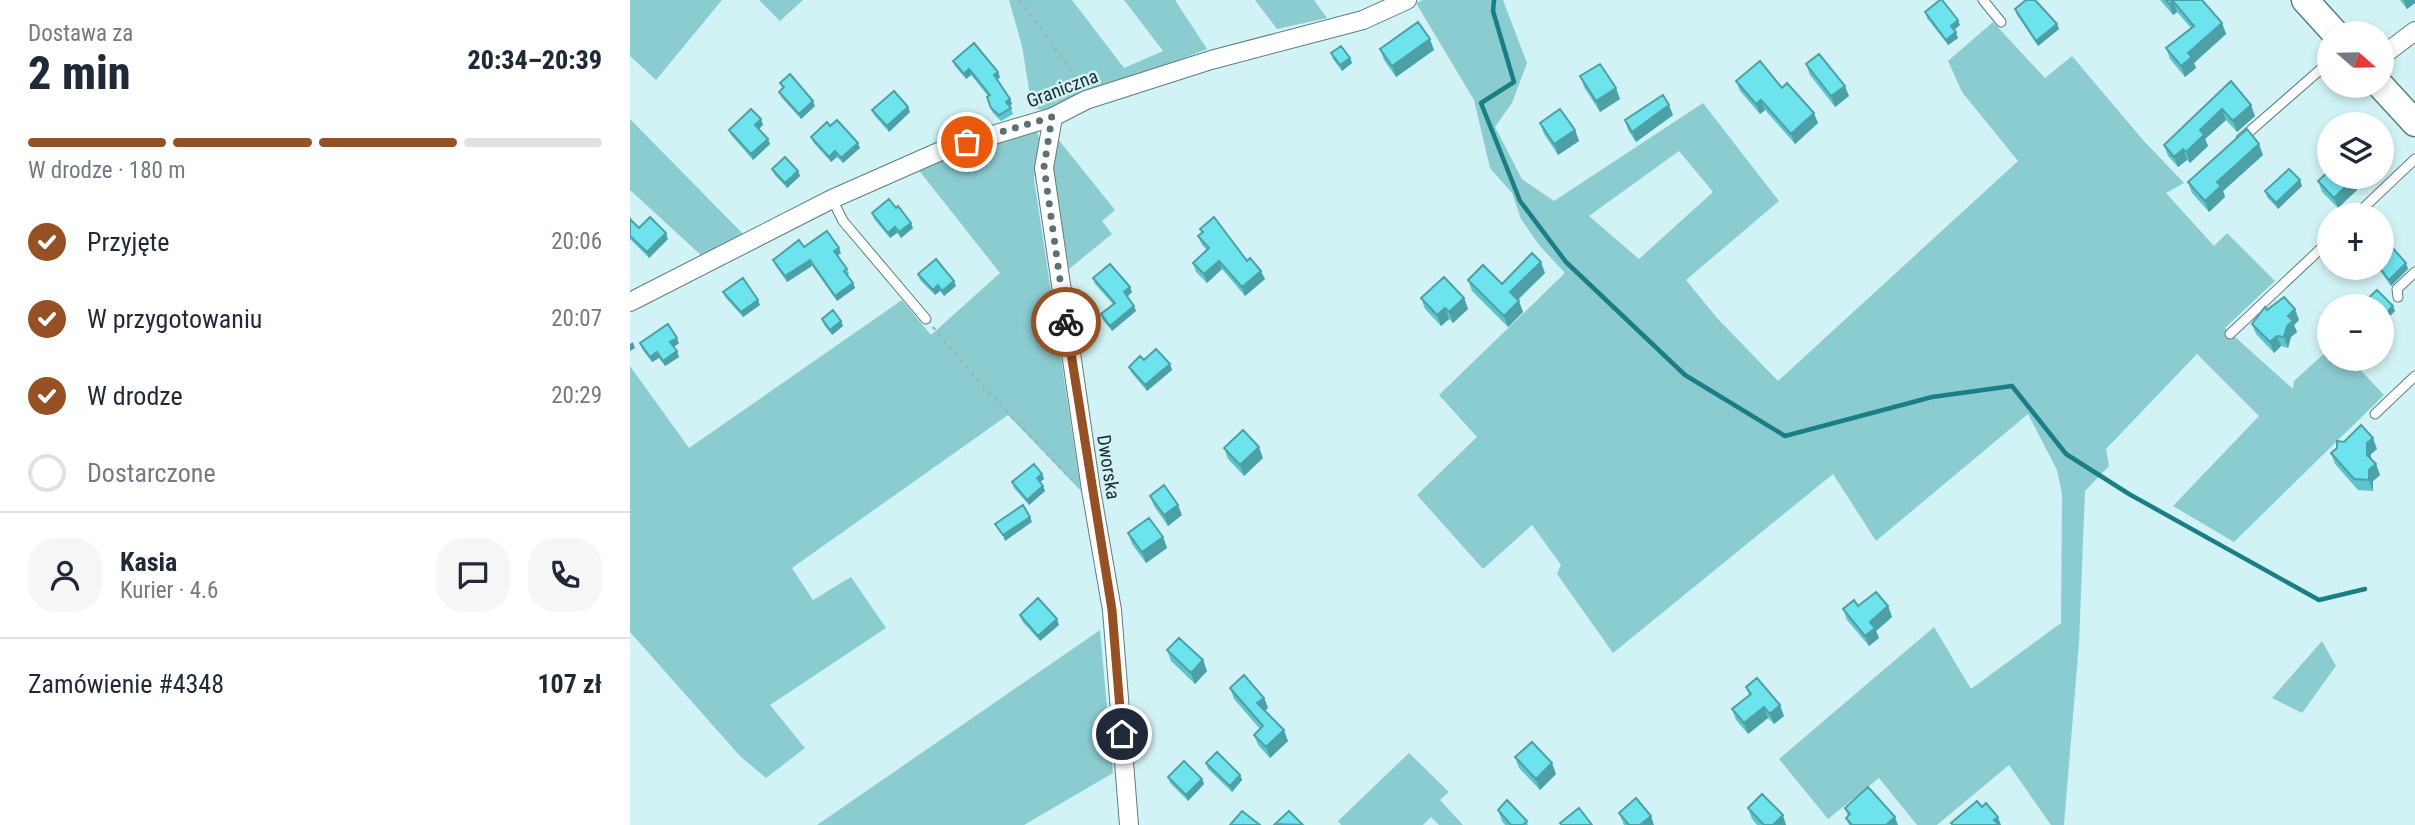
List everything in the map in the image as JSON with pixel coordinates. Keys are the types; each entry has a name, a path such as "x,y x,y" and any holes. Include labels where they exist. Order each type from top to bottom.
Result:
{"main road":[{"path":"2305,0 2324,21"},
{"path":"2392,98 2415,123"}],"street":[{"name":"Graniczna","path":"630,302 832,200 943,150 1052,117 1083,102 1211,60 1363,20 1407,0"},
{"path":"2394,47 2415,31"},
{"name":"Dworska","path":"1052,117 1044,167 1091,490 1112,610 1129,825"}],"lane":[{"path":"1983,0 2001,22"},
{"path":"2228,149 2317,72"},
{"path":"2369,203 2415,159"},
{"path":"832,200 843,221 926,319"},
{"path":"2231,334 2317,252"},
{"path":"2398,297 2397,289 2415,272"},
{"path":"2375,414 2415,376"}],"path":[{"path":"1020,0 1076,77 1083,102"},
{"path":"926,319 979,382 1078,486 1091,490"}],"shaded area":[{"path":"630,0 722,0 656,80 630,56"},
{"path":"759,0 803,0 780,21"},
{"path":"1009,0 1072,0 1124,68 1163,51 1124,0 1175,0 1207,49 1049,111 1032,108 1022,46"},
{"path":"1255,0 1314,0 1327,18 1277,29"},
{"path":"1423,0 1503,0 1527,63 1512,103 1495,127 1522,179 1554,201 1703,103 1779,201 1686,280 1717,318 1778,381 2018,161 1962,92 1948,61 1993,22 2045,78 2072,56 2143,140 2184,183 2166,193 2214,246 2227,233 2275,281 2225,328 2293,389 2294,381 2317,360 2317,371 2361,371 2384,395 2234,542 2173,506 2259,416 2197,354 2106,449 2109,466 2085,491 2079,643 2064,825 2051,825 2009,765 1937,825 1917,825 1879,778 1828,819 1779,759 1934,627 1971,689 2061,623 2062,494 2057,470 2028,414 1876,541 1833,474 1613,653 1557,574 1561,565 1532,525 1483,569 1417,495 1477,437 1439,395 1565,273 1539,245 1521,219 1512,193 1490,168 1474,100 1416,3","holes":["1679,151 1713,192 1639,259 1589,216"]},
{"path":"630,119 745,236 703,257 630,190"},
{"path":"1027,128 1037,132 1039,138 1034,179 1081,491 1008,415 792,568 813,600 851,577 886,628 770,705 805,748 766,778 740,756 630,632 630,366 689,448 902,300 931,335 1000,273 917,168"},
{"path":"1058,139 1115,210 1102,221 1112,234 1069,269 1053,171"},
{"path":"1100,630 1113,773 1024,825 817,825"},
{"path":"2322,641 2336,666 2302,713 2272,698"},
{"path":"1409,753 1449,792 1440,800 1463,825 1439,825 1431,817 1423,825 1341,825 1338,821"}],"building":[{"path":"1940,0 1958,20 1951,26 1956,32 1946,40 1925,12"},
{"path":"2026,0 2035,0 2057,24 2036,41 2015,9"},
{"path":"2166,0 2202,0 2222,23 2188,53 2192,57 2181,66 2166,48 2194,26 2173,1 2169,4"},
{"path":"1418,22 1430,39 1392,66 1380,49"},
{"path":"974,43 998,72 994,75 1010,99 1006,102 1011,108 999,115 991,108 987,97 990,95 969,69 964,74 953,61"},
{"path":"1341,46 1350,58 1340,65 1331,53"},
{"path":"1819,54 1845,86 1831,96 1806,64"},
{"path":"1760,61 1782,88 1787,83 1814,113 1791,134 1761,100 1756,104 1736,81"},
{"path":"1600,64 1616,88 1596,101 1580,76"},
{"path":"790,74 813,101 799,114 779,92 784,87 780,83"},
{"path":"2231,81 2251,105 2233,121 2222,109 2200,130 2204,135 2186,152 2183,149 2174,157 2164,145"},
{"path":"894,91 908,107 887,126 872,110"},
{"path":"1663,95 1669,105 1632,132 1625,120"},
{"path":"751,109 761,119 755,125 768,139 751,154 729,130"},
{"path":"1560,109 1575,130 1554,144 1540,123"},
{"path":"837,120 858,143 841,158 835,151 829,157 811,137 827,122 830,126"},
{"path":"2247,129 2259,144 2217,182 2221,186 2205,201 2188,182"},
{"path":"785,157 798,171 785,183 772,169"},
{"path":"2289,169 2300,180 2276,203 2265,191"},
{"path":"2326,189 2343,189 2334,198"},
{"path":"889,199 911,223 899,232 895,227 888,233 872,213"},
{"path":"650,217 666,233 647,252 630,236 630,219 639,228"},
{"path":"1214,217 1247,261 1250,258 1261,271 1242,287 1219,261 1204,274 1193,263 1209,248 1198,236 1203,232 1200,229"},
{"path":"827,231 839,248 834,251 853,283 835,296 810,260 785,276 773,260 799,240 804,247"},
{"path":"2394,250 2406,263 2394,275"},
{"path":"1532,253 1541,262 1510,292 1519,301 1504,316 1468,280 1483,265 1502,284"},
{"path":"936,259 954,281 942,291 938,285 933,290 918,274"},
{"path":"1110,264 1130,287 1124,292 1134,306 1110,326 1101,314 1115,303 1093,278"},
{"path":"1444,277 1464,298 1449,312 1445,308 1437,315 1421,298"},
{"path":"743,278 758,300 741,312 723,292"},
{"path":"2284,297 2295,309 2288,316 2293,321 2287,326 2284,337 2277,336 2270,342 2252,324 2265,307 2267,310"},
{"path":"833,310 841,321 830,330 822,319"},
{"path":"668,324 677,338 670,342 677,351 663,361 657,352 650,357 640,343"},
{"path":"1156,349 1170,364 1145,385 1129,367 1140,356 1144,360"},
{"path":"2361,425 2373,438 2367,443 2367,455 2376,464 2369,470 2369,480 2354,479 2331,453 2337,448 2337,441 2344,442"},
{"path":"1243,430 1259,447 1240,465 1224,448"},
{"path":"1034,464 1042,474 1037,478 1043,486 1027,500 1012,482"},
{"path":"1164,485 1178,505 1164,515 1150,496"},
{"path":"1023,505 1030,517 1003,535 995,524"},
{"path":"1149,518 1163,537 1142,552 1128,533"},
{"path":"1876,592 1888,606 1870,622 1875,628 1865,636 1843,609 1854,600 1858,606"},
{"path":"1038,598 1057,619 1038,636 1020,615"},
{"path":"1179,638 1203,660 1191,673 1167,650"},
{"path":"1244,675 1264,698 1257,703 1284,730 1266,747 1254,735 1263,726 1230,688"},
{"path":"1757,678 1780,705 1770,714 1764,707 1744,723 1732,709 1751,694 1746,687"},
{"path":"1532,742 1552,763 1536,779 1515,757"},
{"path":"1217,752 1240,775 1230,786 1206,763"},
{"path":"1184,761 1202,779 1186,795 1168,777"},
{"path":"1868,787 1895,817 1886,825 1852,825 1846,818 1850,814 1845,808"},
{"path":"1762,794 1783,815 1773,825 1764,825 1748,808"},
{"path":"1636,798 1651,816 1640,825 1629,825 1619,813"},
{"path":"1507,800 1527,821 1523,825 1511,825 1498,810"},
{"path":"1977,801 1982,807 1986,803 1998,817 1994,820 1999,825 1951,823"},
{"path":"1579,808 1592,825 1560,823"},
{"path":"1242,811 1260,825 1230,825"},
{"path":"1289,811 1303,825 1275,824"}],"waterway":[{"path":"1494,0 1493,11 1514,82 1481,103 1520,201 1566,262 1685,375 1785,436 1932,397 2012,386 2066,454 2129,494 2319,600 2365,589"}],"way so far":[{"path":"967,142 1052,117 1044,167 1066,322"}],"route":[{"path":"1066,322 1112,610 1122,734"}]}
